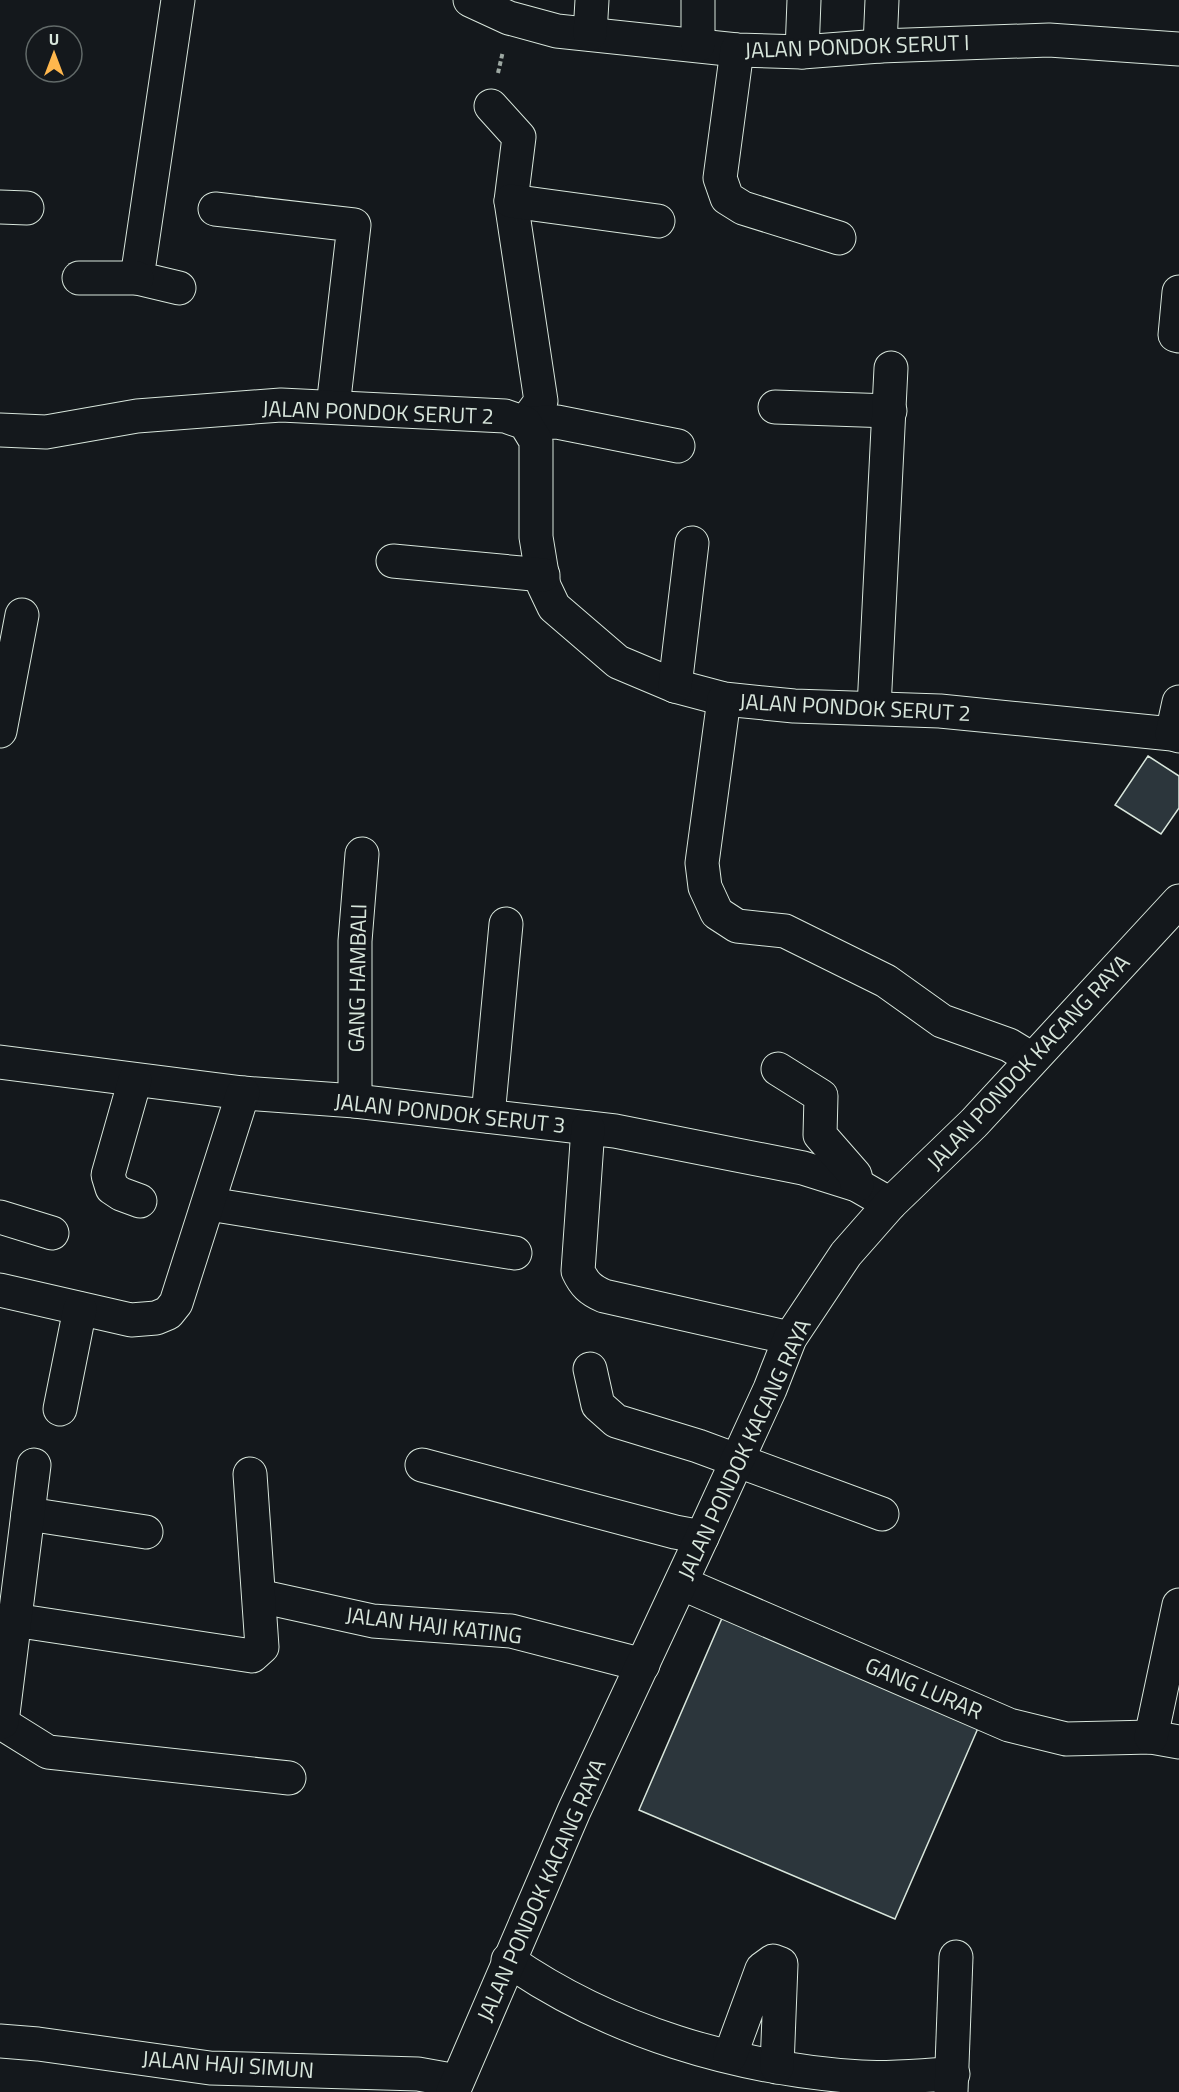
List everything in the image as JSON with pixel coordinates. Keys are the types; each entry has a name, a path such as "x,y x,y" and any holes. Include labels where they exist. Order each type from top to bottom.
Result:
{"street":[{"path":"137,278 178,0"},
{"name":"JALAN PONDOK SERUT I","path":"470,0 510,9 557,31 737,50 802,52 880,46 1049,40 1179,49"},
{"path":"590,34 592,0"},
{"path":"698,0 698,45"},
{"path":"802,52 804,0"},
{"path":"880,46 882,0"},
{"path":"737,50 720,178 727,198 743,208 839,238"},
{"path":"491,106 519,137 511,201 541,401 525,423"},
{"path":"511,201 658,221"},
{"path":"215,208 354,225 333,407"},
{"path":"79,278 137,278 179,288"},
{"path":"1179,292 1175,335 1179,336"},
{"path":"874,708 891,368"},
{"name":"JALAN PONDOK SERUT 2","path":"0,430 45,432 137,416 281,405 505,416 525,423 536,441 536,537 544,586 554,607 618,662 675,686 724,699 794,706 940,711 1177,724"},
{"path":"775,407 890,411"},
{"path":"525,423 557,422 678,446"},
{"path":"675,686 692,543"},
{"path":"393,561 543,575"},
{"path":"0,731 22,615"},
{"path":"724,699 702,863 705,887 717,913 737,926 785,932 886,981 942,1021 1009,1045 1032,1059"},
{"name":"GANG HAMBALI","path":"355,1101 355,941 363,854"},
{"name":"JALAN PONDOK KACANG RAYA","path":"455,2087 574,1811 681,1583 790,1338 846,1254 890,1204 974,1123 1179,901"},
{"path":"488,1116 506,924"},
{"name":"JALAN PONDOK SERUT 3","path":"0,1062 243,1093 355,1101 615,1131 803,1168 857,1185 890,1204"},
{"path":"778,1069 821,1096 820,1135 855,1175 857,1185"},
{"path":"135,1080 108,1175 112,1188 140,1202"},
{"path":"0,1290 131,1320 156,1318 168,1313 176,1303 243,1093"},
{"path":"588,1128 578,1271 583,1282 591,1290 604,1296 790,1338"},
{"path":"209,1204 515,1253"},
{"path":"0,1217 52,1233"},
{"path":"60,1409 80,1309"},
{"path":"590,1369 598,1405 615,1421 698,1446 882,1514"},
{"path":"34,1465 1,1722 48,1752 289,1778"},
{"path":"422,1465 675,1532 702,1537"},
{"path":"14,1620 252,1656 262,1647 250,1474"},
{"path":"28,1514 146,1532"},
{"name":"GANG LURAR","path":"681,1583 1009,1725 1066,1739 1165,1740"},
{"name":"JALAN HAJI KATING","path":"259,1596 373,1621 511,1631 643,1665"},
{"path":"1165,1740 1179,1605"},
{"path":"508,1960 539,1981 600,2012 684,2045 777,2067 862,2077 952,2083 956,1957"},
{"path":"730,2056 762,1970 773,1961 781,1964 777,2067"},
{"name":"JALAN HAJI SIMUN","path":"0,2041 38,2044 210,2068 418,2074 455,2087"}],"path":[{"path":"491,106 510,9"}],"building":[{"path":"1148,756 1179,776 1179,808 1161,834 1115,805"},
{"path":"726,1609 982,1719 895,1919 639,1810"}]}
